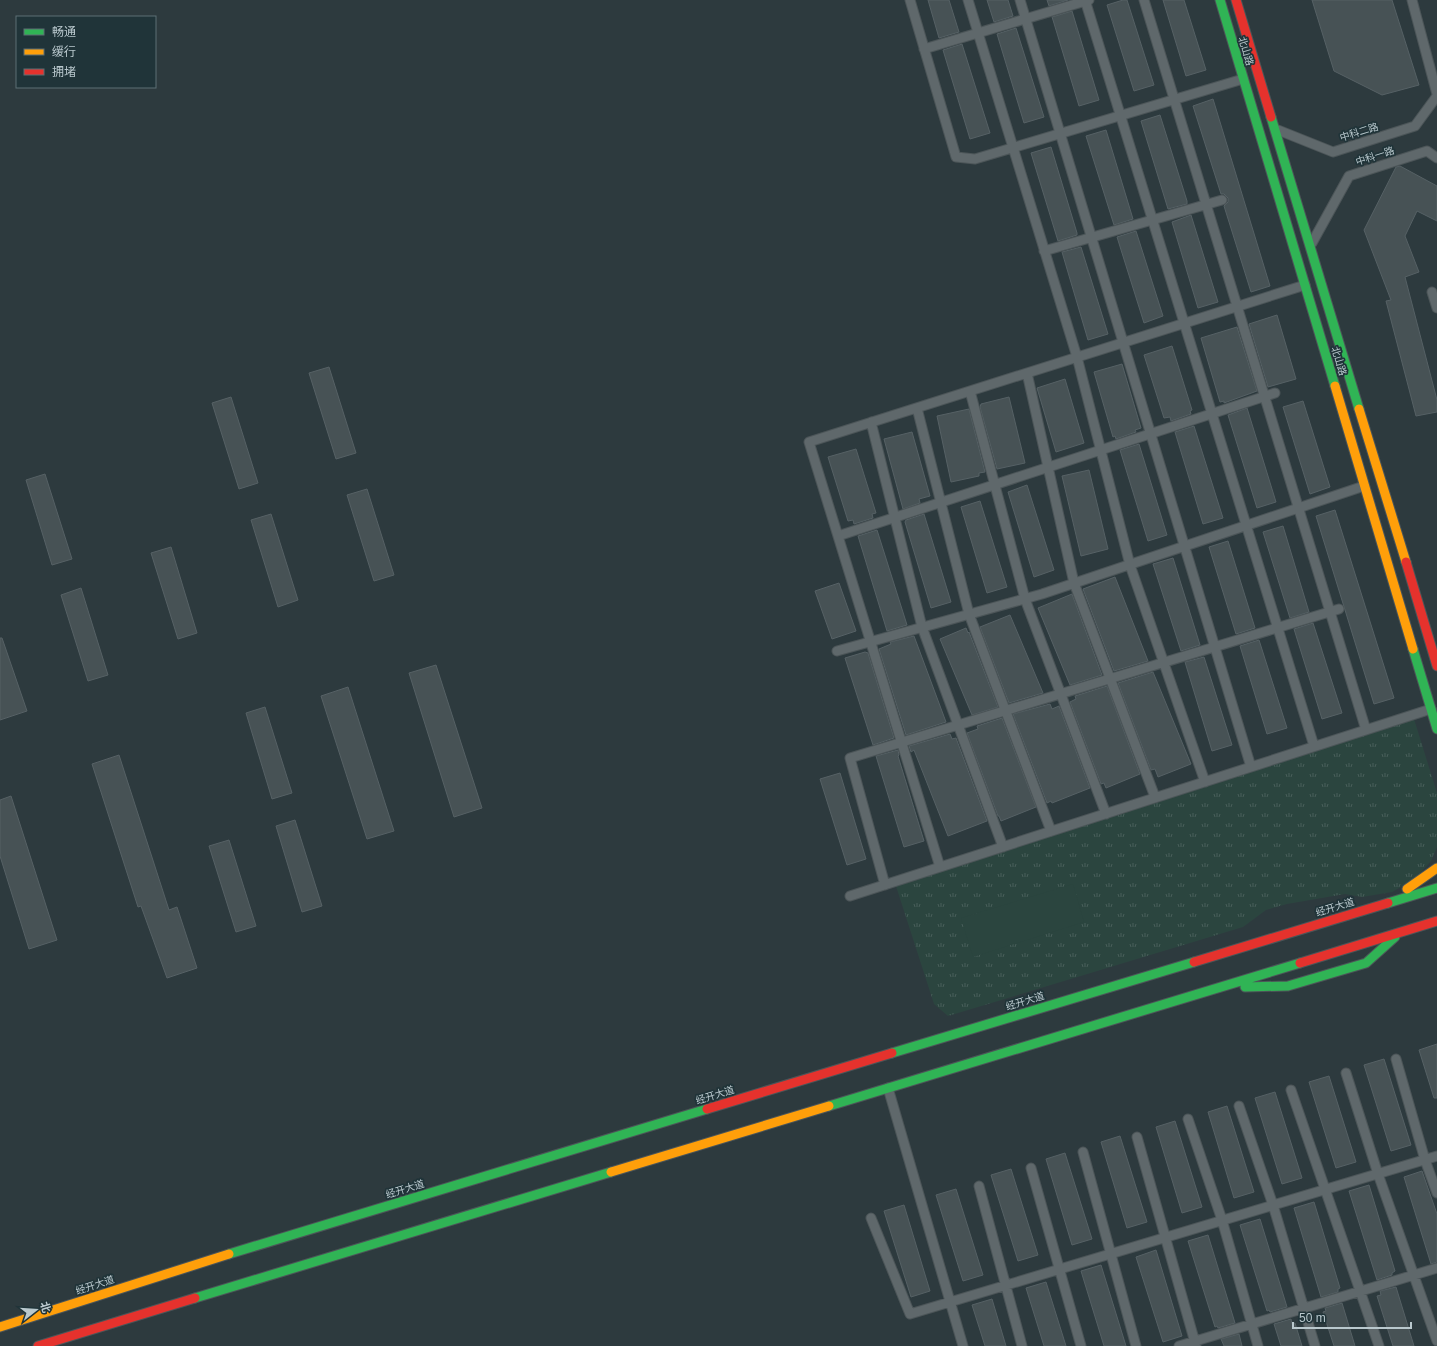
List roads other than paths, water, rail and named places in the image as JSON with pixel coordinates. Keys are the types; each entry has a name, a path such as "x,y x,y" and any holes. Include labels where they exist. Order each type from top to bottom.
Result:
{"main road":[{"name":"北山路","path":"1220,0 1437,729"},
{"name":"北山路","path":"1236,0 1437,666"},
{"path":"1353,903 1382,904 1432,873 1437,868"},
{"name":"经开大道","path":"0,1328 179,1269 1437,888"},
{"path":"38,1346 1437,921"},
{"path":"1218,987 1288,986 1366,963 1400,933 1430,933"},
{"path":"1213,956 1238,940"}],"lane":[{"path":"910,0 956,157 975,159 1243,79"},
{"path":"968,0 1077,357 1130,565 1205,782"},
{"path":"1020,0 1251,767"},
{"path":"924,49 1086,0 1120,116 1314,746"},
{"path":"1144,0 1366,730"},
{"name":"中科二路","path":"1275,128 1333,152 1415,126 1437,95 1412,0"},
{"name":"中科一路","path":"1310,246 1349,176 1427,151 1437,158"},
{"path":"1044,251 1222,200"},
{"path":"940,867 809,442 1304,285"},
{"path":"1432,292 1437,308"},
{"path":"1026,373 1074,583 1156,798"},
{"path":"970,391 1025,599 1106,814"},
{"path":"838,536 1275,393"},
{"path":"917,408 969,614 1051,831"},
{"path":"872,422 922,628 1003,847"},
{"path":"837,651 1025,599 1364,486"},
{"path":"885,885 850,758 1340,609"},
{"path":"850,896 1431,709"},
{"path":"1396,1059 1425,1160 1437,1193"},
{"path":"1346,1073 1378,1174 1437,1341"},
{"path":"888,1088 963,1346"},
{"path":"1292,1090 1379,1346"},
{"path":"1239,1106 1273,1205 1315,1346"},
{"path":"1188,1119 1222,1220 1258,1346"},
{"path":"1137,1137 1195,1344"},
{"path":"1083,1152 1136,1346"},
{"path":"870,1218 910,1314 1437,1156"},
{"path":"1031,1168 1081,1346"},
{"path":"979,1186 1022,1346"},
{"path":"1179,1346 1195,1344 1252,1324 1437,1268"}]}
